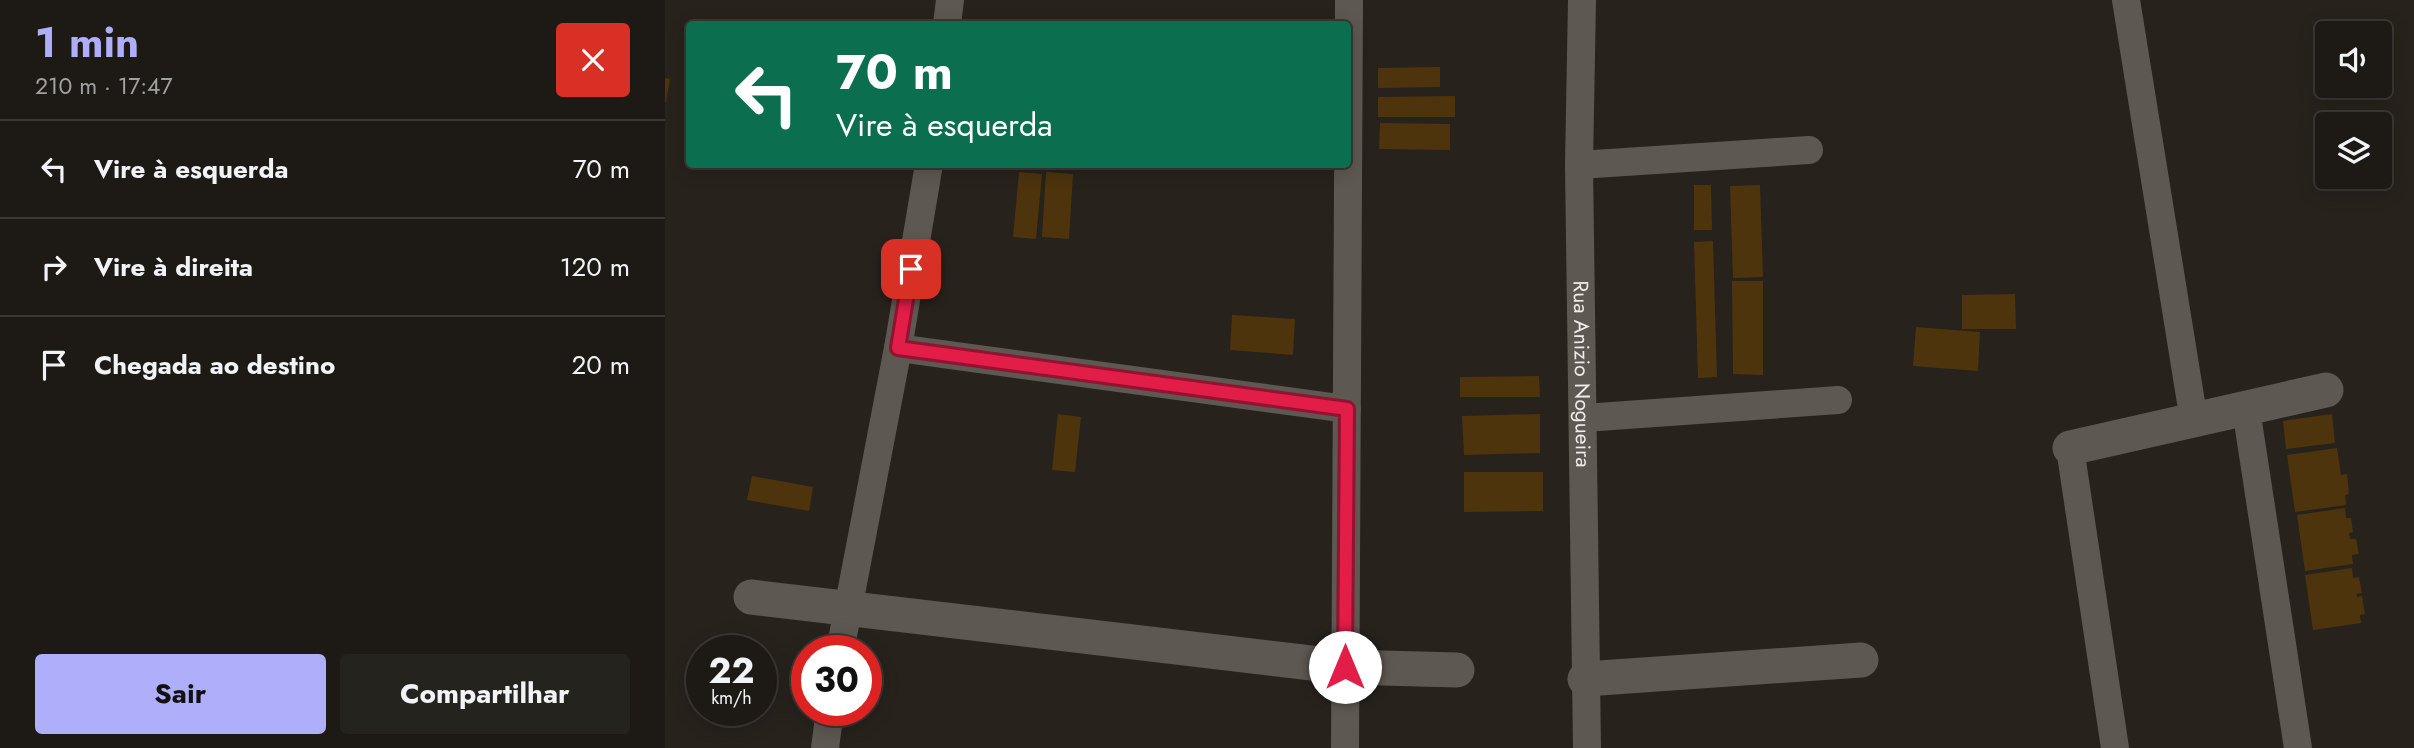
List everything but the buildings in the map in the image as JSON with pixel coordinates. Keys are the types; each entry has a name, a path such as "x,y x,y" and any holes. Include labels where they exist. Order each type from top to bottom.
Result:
{"street":[{"path":"947,21 950,0"},
{"path":"1348,21 1349,0"},
{"name":"Rua Anizio Nogueira","path":"1582,0 1579,165 1587,748"},
{"path":"2126,0 2195,421"},
{"path":"1579,165 1809,150"},
{"path":"842,635 898,348 928,168"},
{"path":"1339,168 1347,409 1345,748"},
{"path":"898,348 1347,409"},
{"path":"2115,748 2070,447 2326,390"},
{"path":"1584,418 1838,400"},
{"path":"2246,408 2298,748"},
{"path":"751,597 1345,667 1457,670"},
{"path":"1585,679 1861,660"},
{"path":"825,748 828,726"}],"route":[{"path":"911,269 898,348 1347,409 1345,667"}]}
